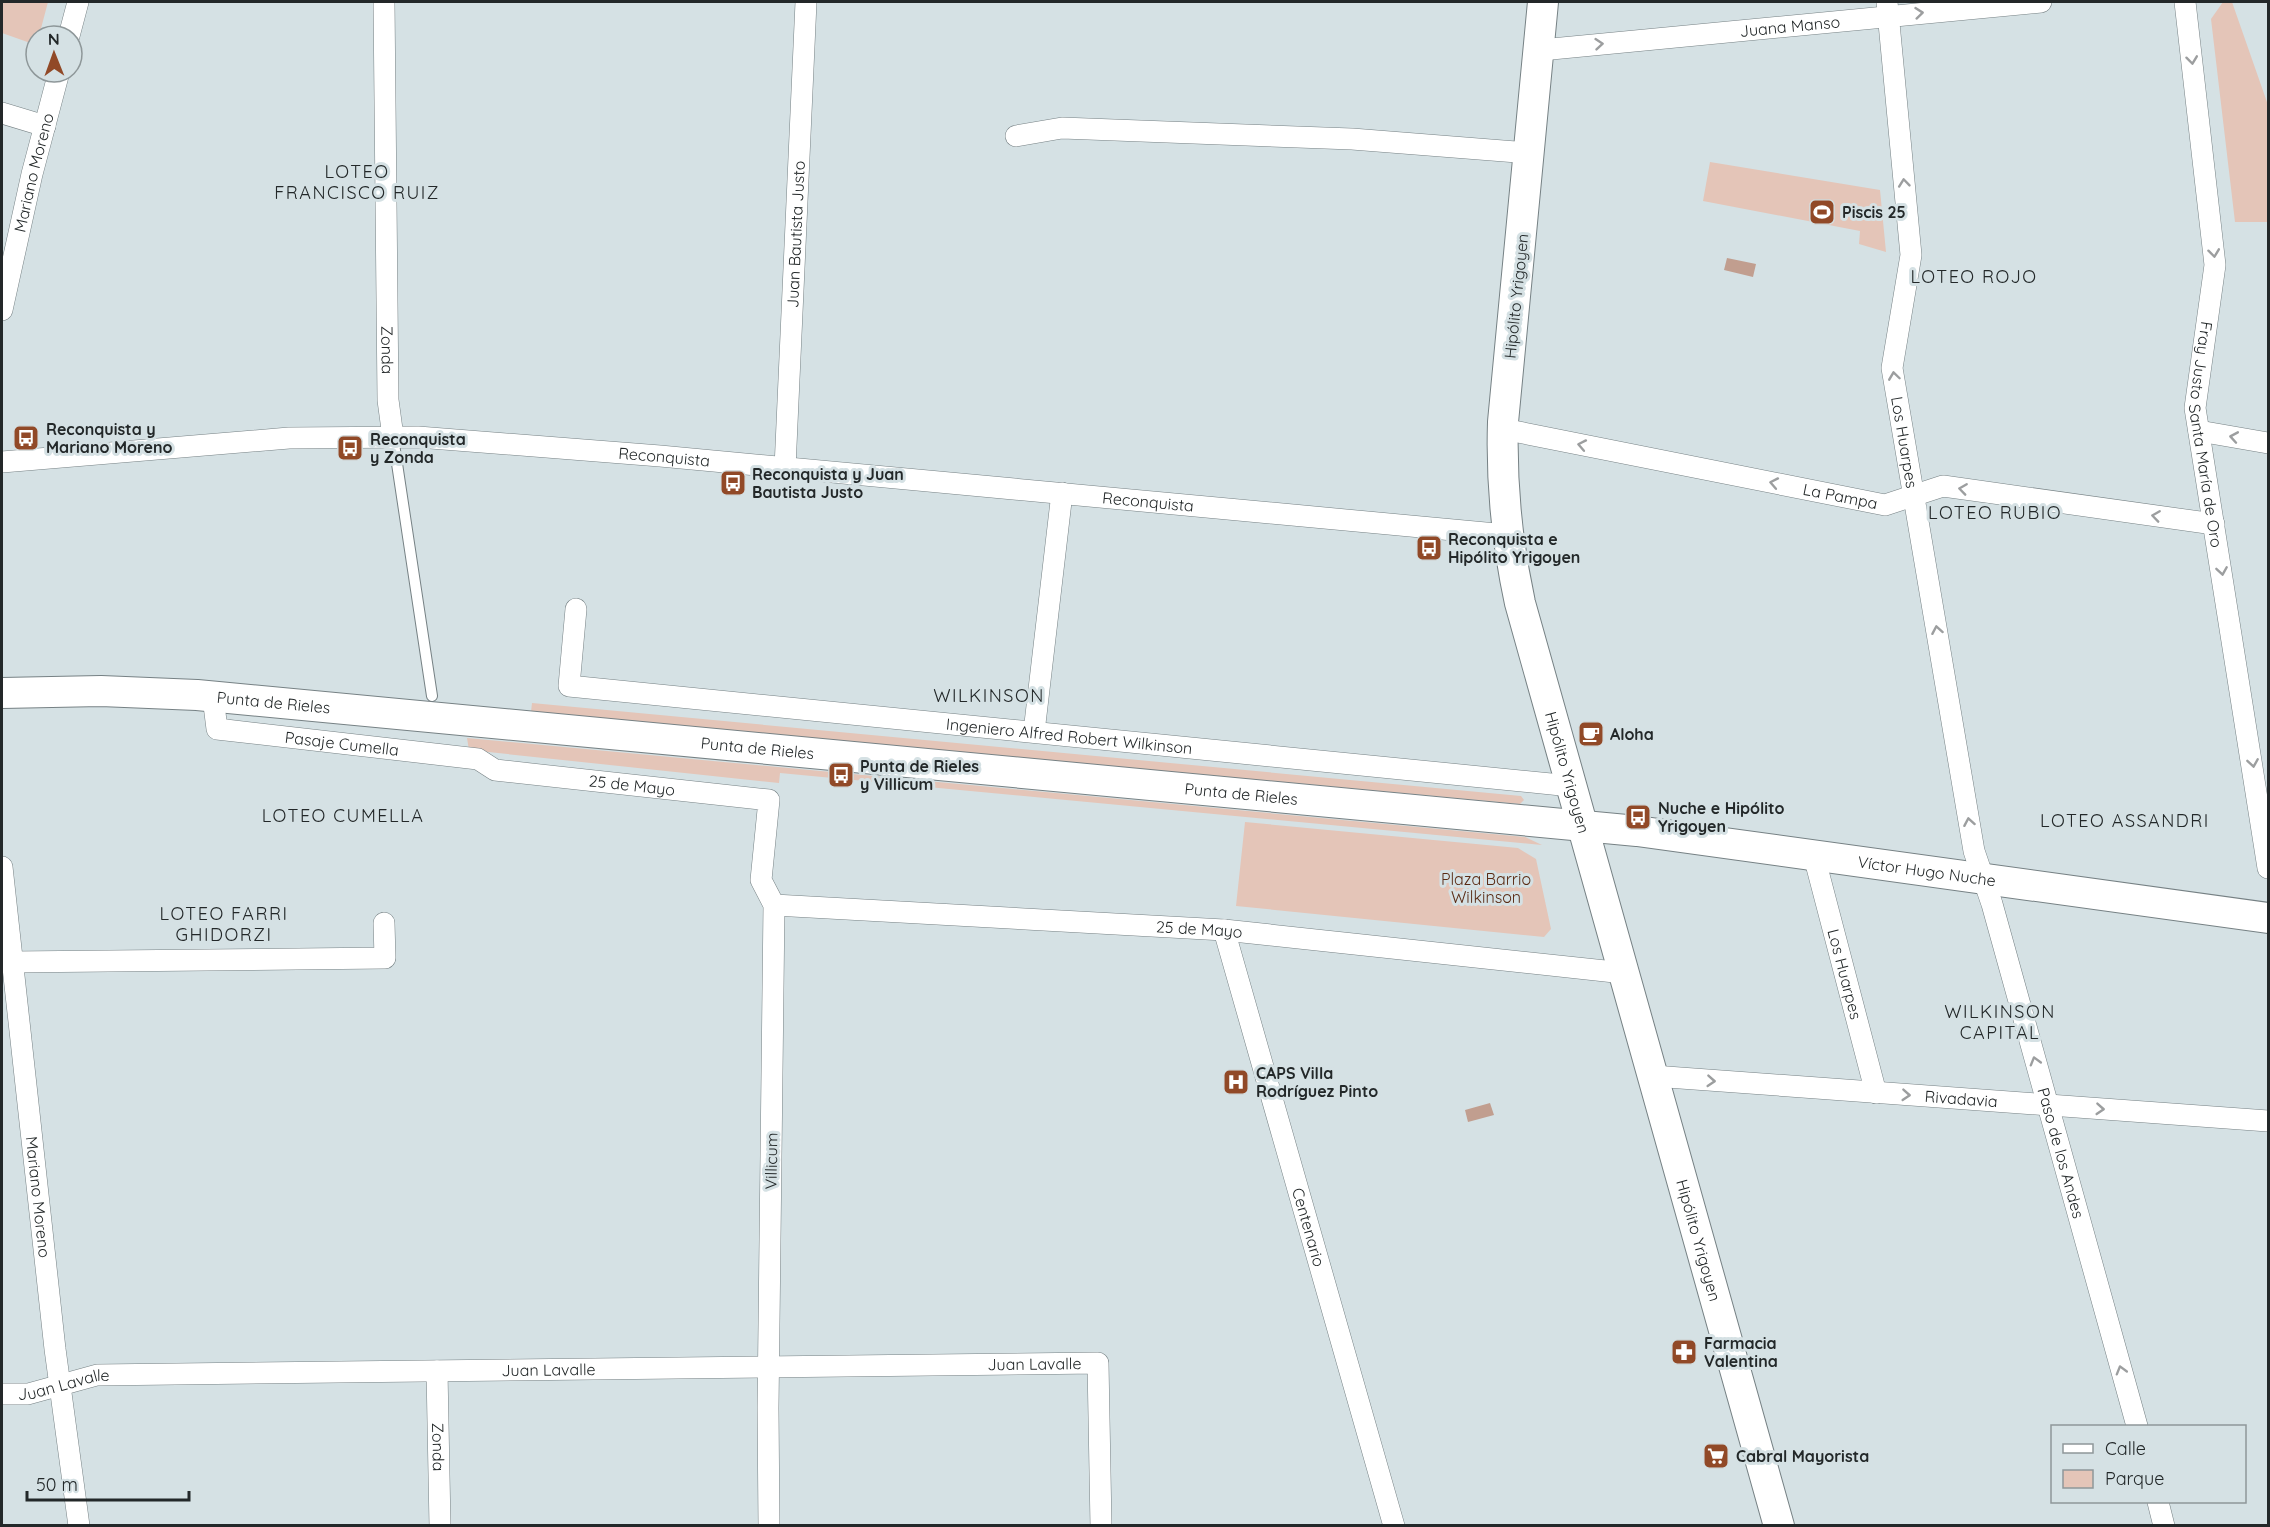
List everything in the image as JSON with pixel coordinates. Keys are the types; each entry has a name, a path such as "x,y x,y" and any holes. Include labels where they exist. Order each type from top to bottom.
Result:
{"street":[{"path":"72,24 78,2"},
{"name":"Zonda","path":"384,2 388,400 393,437"},
{"name":"Juan Bautista Justo","path":"785,468 806,2"},
{"name":"Hipólito Yrigoyen","path":"1544,2 1503,429 1503,492 1507,535 1520,603 1779,1526"},
{"name":"Juana Manso","path":"1541,50 1887,9 2041,2"},
{"name":"Fray Justo Santa María de Oro","path":"2185,2 2215,265 2195,408 2268,868"},
{"name":"Los Huarpes","path":"1887,9 1911,255 1892,368 1974,851 1983,879"},
{"name":"Mariano Moreno","path":"2,310 56,84"},
{"path":"2,113 45,126"},
{"path":"1016,136 1045,129 1073,128 1352,139 1530,153"},
{"name":"La Pampa","path":"1503,429 1885,505 1943,486 2214,524"},
{"path":"2199,430 2268,443"},
{"name":"Reconquista","path":"2,462 288,438 393,437 785,468 1507,535"},
{"path":"1034,732 1062,493"},
{"name":"Ingeniero Alfred Robert Wilkinson","path":"576,609 569,686 1571,786"},
{"name":"Punta de Rieles","path":"2,693 101,692 213,697 1582,826"},
{"name":"Pasaje Cumella","path":"213,697 217,729 478,759 495,770"},
{"name":"25 de Mayo","path":"495,770 769,800"},
{"name":"Villicum","path":"769,800 761,880 774,905 768,1367 769,1526"},
{"name":"Víctor Hugo Nuche","path":"1582,826 2268,918"},
{"name":"Los Huarpes","path":"1814,856 1876,1093"},
{"name":"Mariano Moreno","path":"2,867 60,1385 79,1526"},
{"name":"Paso de los Andes","path":"1983,879 2137,1425"},
{"name":"25 de Mayo","path":"774,905 1224,930 1624,973"},
{"path":"12,962 385,958 384,923"},
{"name":"Centenario","path":"1224,930 1394,1526"},
{"name":"Rivadavia","path":"1653,1077 2268,1121"},
{"name":"Juan Lavalle","path":"2,1394 28,1394 97,1375 1098,1363 1101,1526"},
{"name":"Zonda","path":"437,1371 440,1526"},
{"path":"2158,1503 2164,1526"}],"lane":[{"name":"Zonda","path":"393,437 432,696"}],"green space":[{"path":"2,2 48,2 42,24 24,24 24,41 2,33"},
{"path":"2223,2 2232,2 2268,105 2268,222 2235,222 2211,19"},
{"name":"Piscis 25","path":"1710,162 1880,190 1886,252 1859,244 1860,231 1703,201"},
{"path":"532,703 1521,796 1524,800 1520,804 531,712"},
{"path":"467,738 1525,837 1542,845 780,773 779,783 469,750"},
{"name":"Plaza Barrio Wilkinson","path":"1245,822 1518,848 1536,859 1551,929 1544,937 1236,906"}],"shaded area":[{"path":"1727,258 1756,264 1753,277 1724,270"},
{"path":"1490,1103 1494,1115 1468,1122 1465,1110"}],"place":[{"name":"Piscis 25","path":"1822,212"},
{"name":"Reconquista y Mariano Moreno","path":"26,438"},
{"name":"Reconquista y Zonda","path":"350,448"},
{"name":"Reconquista y Juan Bautista Justo","path":"733,483"},
{"name":"Reconquista e Hipólito Yrigoyen","path":"1429,548"},
{"name":"Aloha","path":"1591,734"},
{"name":"Punta de Rieles y Villicum","path":"841,775"},
{"name":"Nuche e Hipólito Yrigoyen","path":"1638,817"},
{"name":"CAPS Villa Rodríguez Pinto","path":"1236,1082"},
{"name":"Farmacia Valentina","path":"1684,1352"},
{"name":"Cabral Mayorista","path":"1716,1456"}],"district":[{"name":"LOTEO FRANCISCO RUIZ","path":"357,181"},
{"name":"LOTEO ROJO","path":"1974,276"},
{"name":"LOTEO RUBIO","path":"1995,512"},
{"name":"WILKINSON","path":"989,695"},
{"name":"LOTEO CUMELLA","path":"343,815"},
{"name":"LOTEO ASSANDRI","path":"2125,820"},
{"name":"LOTEO FARRI GHIDORZI","path":"224,923"},
{"name":"WILKINSON CAPITAL","path":"2000,1021"}]}
